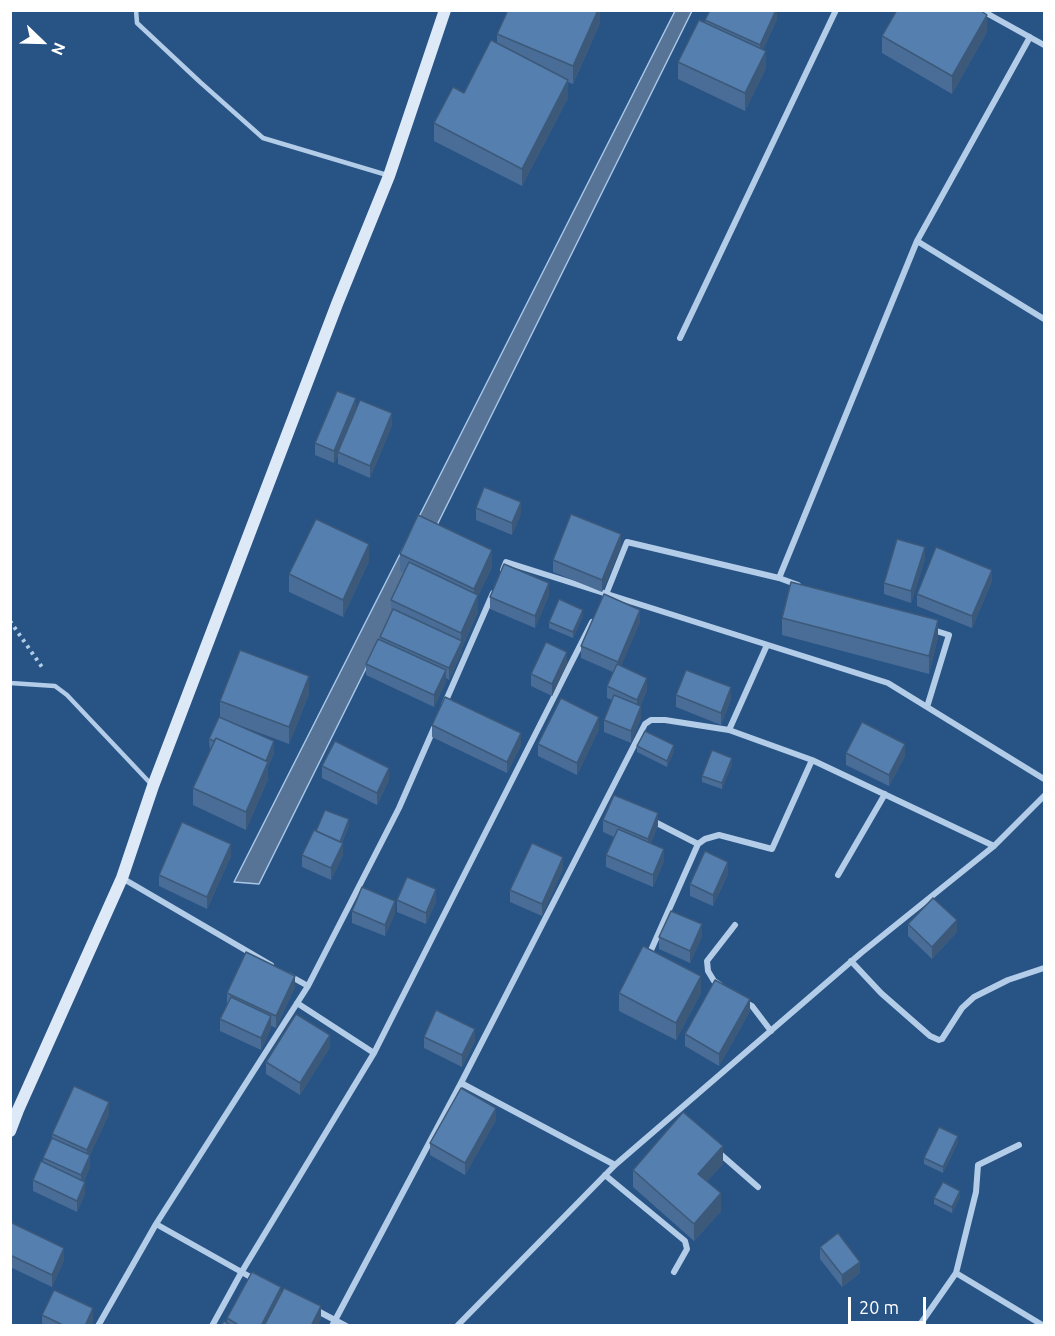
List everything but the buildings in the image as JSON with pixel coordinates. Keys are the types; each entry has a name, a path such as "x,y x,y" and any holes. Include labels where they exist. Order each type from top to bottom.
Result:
{"main road":[{"path":"10,1131 14,1107 122,878 153,786 337,304 389,176 446,10"}],"street":[{"path":"680,338 836,10"},
{"path":"981,10 1044,45"},
{"path":"779,578 917,242 1030,37"},
{"path":"917,242 1044,319"},
{"path":"601,605 627,542 779,578 801,586"},
{"path":"501,573 506,562 888,683 1044,779"},
{"path":"441,712 497,584"},
{"path":"212,1326 241,1273 374,1053 595,615"},
{"path":"926,627 949,635 927,707"},
{"path":"729,730 767,645"},
{"path":"334,1323 461,1083 645,724 651,720 665,720 729,730 812,760 994,846"},
{"path":"98,1326 156,1224 308,986 399,808 436,722"},
{"path":"648,957 698,844 718,835 772,849 812,760"},
{"path":"838,875 885,794"},
{"path":"609,795 616,799"},
{"path":"457,1326 615,1165 851,961 994,846 1044,796"},
{"path":"651,819 698,844"},
{"path":"122,878 277,968"},
{"path":"723,987 714,981 708,971 707,961 735,925"},
{"path":"851,961 881,993 930,1036 939,1040 942,1039 962,1008 974,997 1008,980 1044,968"},
{"path":"287,974 308,986"},
{"path":"733,994 752,1006 771,1031"},
{"path":"297,1003 374,1053"},
{"path":"461,1083 615,1165"},
{"path":"674,1114 682,1122"},
{"path":"919,1326 956,1273 976,1192 978,1165 1019,1145"},
{"path":"716,1151 758,1187"},
{"path":"605,1175 685,1241 687,1249 674,1272"},
{"path":"156,1224 262,1283"},
{"path":"956,1273 1044,1326"},
{"path":"304,1304 334,1323 346,1326"}],"lane":[{"path":"136,10 138,23 262,138 389,176"},
{"path":"10,683 55,686 67,695 153,786"}],"path":[{"path":"10,621 55,686"}],"water":[{"path":"675,11 692,11 259,884 234,882"}]}
